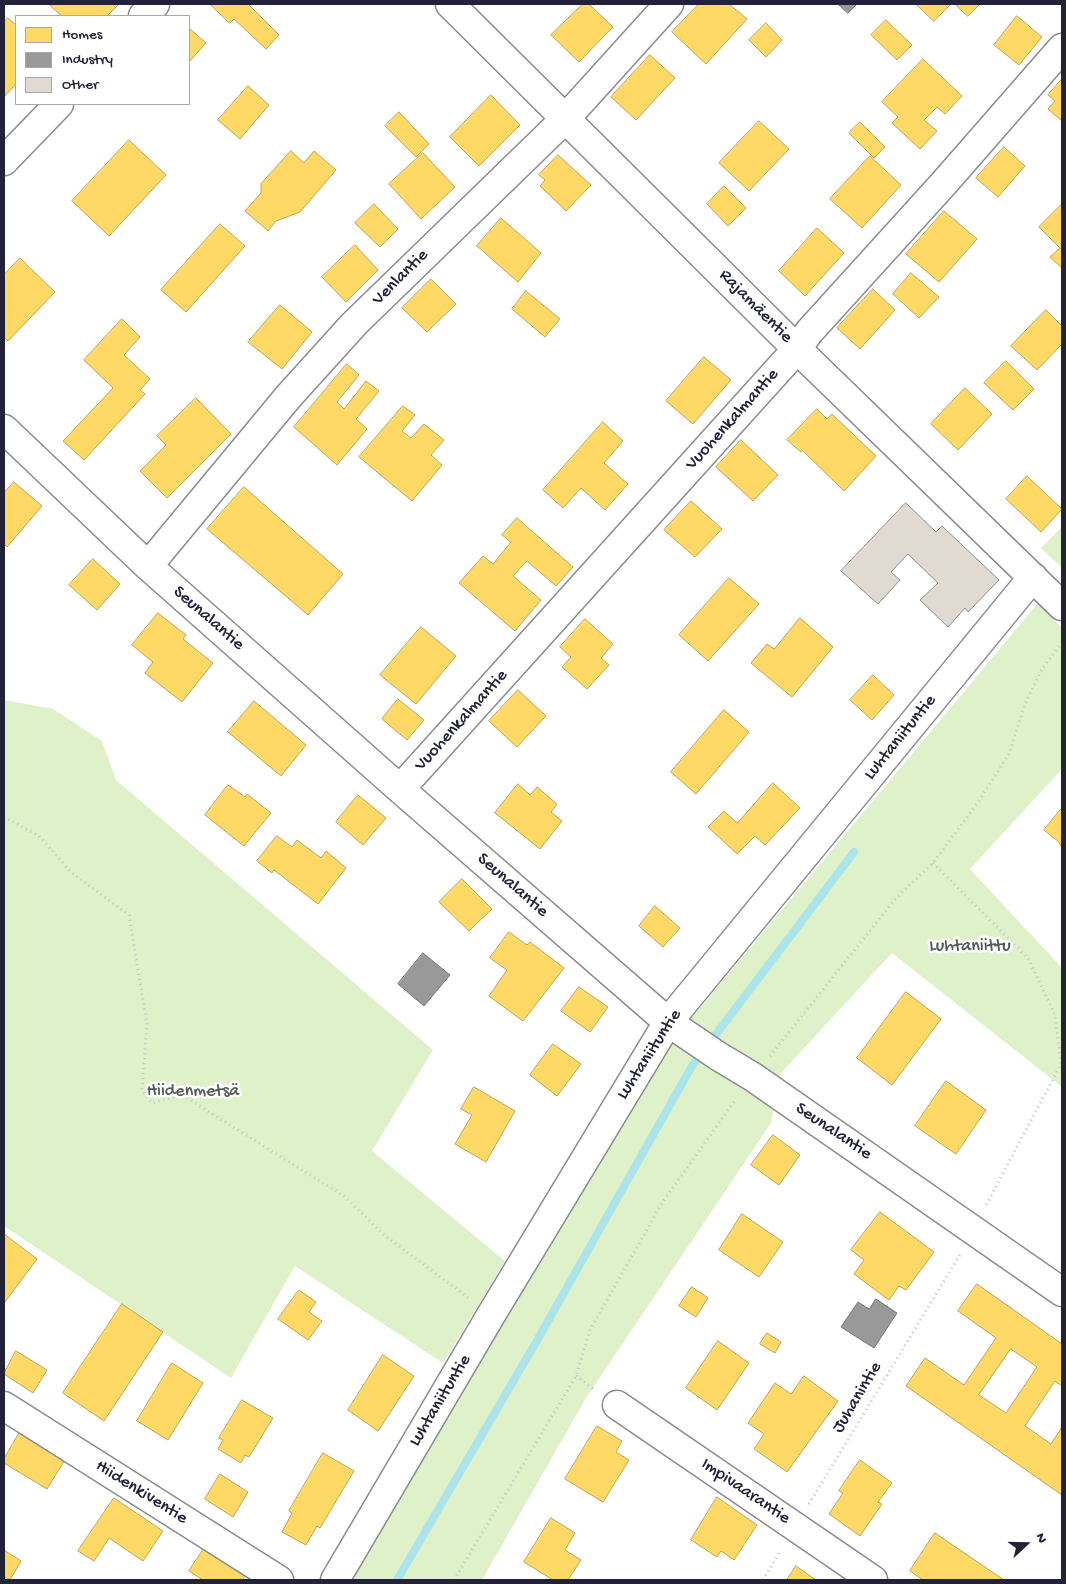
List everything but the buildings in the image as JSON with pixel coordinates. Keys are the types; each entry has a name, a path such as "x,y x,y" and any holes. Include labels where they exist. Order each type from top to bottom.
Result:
{"street":[{"path":"144,15 155,4"},
{"name":"Rajamäentie","path":"450,4 797,349 1062,606"},
{"name":"Venlantie","path":"148,566 288,397 354,324 565,119 669,4"},
{"name":"Vuohenkalmantie","path":"400,789 797,349 809,332 945,182 1062,48"},
{"path":"4,161 58,105"},
{"name":"Seunalantie","path":"4,429 148,566 400,789 668,1022 753,1077 1062,1292"},
{"name":"Luhtaniituntie","path":"335,1580 668,1022 1033,577"},
{"name":"Hiidenkiventie","path":"4,1406 279,1580"},
{"name":"Impivaarantie","path":"617,1406 873,1580"}],"path":[{"path":"4,817 39,836 72,873 129,915 146,1024 142,1090 152,1103 182,1095 344,1196 384,1235 491,1316"},
{"path":"933,863 1028,958 1055,1015 1062,1064"},
{"name":"Juhanintie","path":"763,1580 964,1249 1062,1064"}],"green space":[{"path":"1062,527 1062,568 1041,548"},
{"name":"Luhtaniittu","path":"1038,603 1062,628 1062,769 970,869 1062,968 1062,1087 892,953 781,1073 771,1123 586,1398 482,1580 352,1580 660,1056"},
{"name":"Hiidenmetsä","path":"4,700 53,709 102,741 116,780 433,1050 372,1151 505,1261 443,1363 295,1266 231,1378 4,1226"}],"waterway":[{"path":"397,1580 535,1344 692,1066 854,852"}]}
